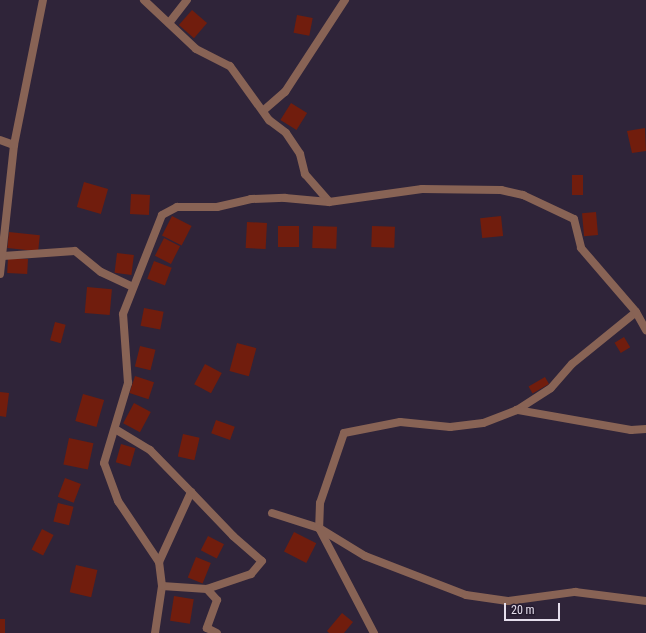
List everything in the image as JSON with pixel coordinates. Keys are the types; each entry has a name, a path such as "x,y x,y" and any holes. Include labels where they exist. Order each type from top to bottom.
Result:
{"street":[{"path":"0,274 14,146 43,0"},
{"path":"144,0 196,49 230,66 264,110 269,120 286,133 297,149 305,174 329,202"},
{"path":"169,23 187,0"},
{"path":"264,110 285,92 345,0"},
{"path":"0,140 14,146"},
{"path":"155,633 162,586 159,562 118,501 104,463 116,429 128,383 123,314 162,214 177,207 217,207 251,199 285,198 329,202 422,189 501,190 523,195 574,220 581,248 636,312 646,330"},
{"path":"3,256 75,251 102,272 134,287"},
{"path":"374,633 319,528 320,504 344,433 400,422 450,427 484,423 517,410 551,388 572,364 636,312"},
{"path":"517,410 631,430 646,429"},
{"path":"116,429 150,450 233,536 262,561 251,574 207,589 162,586"},
{"path":"159,562 191,492"},
{"path":"272,513 319,528 365,556 466,595 508,601 575,592 646,601"},
{"path":"207,589 217,600 207,628 217,633"}],"building":[{"path":"192,10 207,23 194,38 179,25"},
{"path":"297,15 313,18 309,36 294,33"},
{"path":"291,103 307,113 297,130 280,120"},
{"path":"645,128 646,151 632,153 627,131"},
{"path":"572,175 583,175 583,195 572,195"},
{"path":"84,182 108,189 101,214 77,207"},
{"path":"131,194 150,195 149,215 130,214"},
{"path":"596,212 598,235 584,236 582,213"},
{"path":"172,216 192,226 182,246 162,236"},
{"path":"501,216 503,236 482,238 480,218"},
{"path":"247,222 267,223 266,249 246,248"},
{"path":"278,226 299,226 299,247 278,247"},
{"path":"313,226 337,227 336,249 312,248"},
{"path":"372,226 395,227 394,248 371,247"},
{"path":"9,232 40,235 38,251 7,248"},
{"path":"164,238 180,246 171,264 155,256"},
{"path":"117,253 134,255 131,275 115,273"},
{"path":"8,258 28,259 27,274 7,273"},
{"path":"154,261 172,268 165,286 147,279"},
{"path":"87,287 112,289 110,315 85,313"},
{"path":"144,308 164,312 160,329 141,326"},
{"path":"55,322 66,325 61,343 50,340"},
{"path":"624,337 630,347 621,353 615,343"},
{"path":"237,343 256,348 249,376 229,371"},
{"path":"140,346 156,350 150,370 135,366"},
{"path":"205,364 222,373 211,393 194,384"},
{"path":"135,376 154,382 148,399 129,393"},
{"path":"545,377 549,384 533,393 529,386"},
{"path":"0,392 9,393 6,417 0,416"},
{"path":"83,394 104,400 96,427 75,421"},
{"path":"134,403 151,412 140,432 123,423"},
{"path":"216,420 235,427 230,440 211,433"},
{"path":"183,434 200,438 194,460 178,456"},
{"path":"69,438 93,443 88,470 63,464"},
{"path":"121,444 135,448 130,466 116,462"},
{"path":"65,478 81,484 74,503 58,497"},
{"path":"58,503 74,507 69,525 53,521"},
{"path":"42,529 54,535 43,555 32,549"},
{"path":"294,532 316,543 306,563 284,552"},
{"path":"208,536 224,544 217,558 201,550"},
{"path":"196,557 211,563 203,583 188,577"},
{"path":"76,565 97,570 91,597 70,592"},
{"path":"174,596 194,599 190,624 170,621"},
{"path":"342,613 353,622 344,633 329,633 327,631"},
{"path":"0,619 5,619 5,633 0,633"}]}
